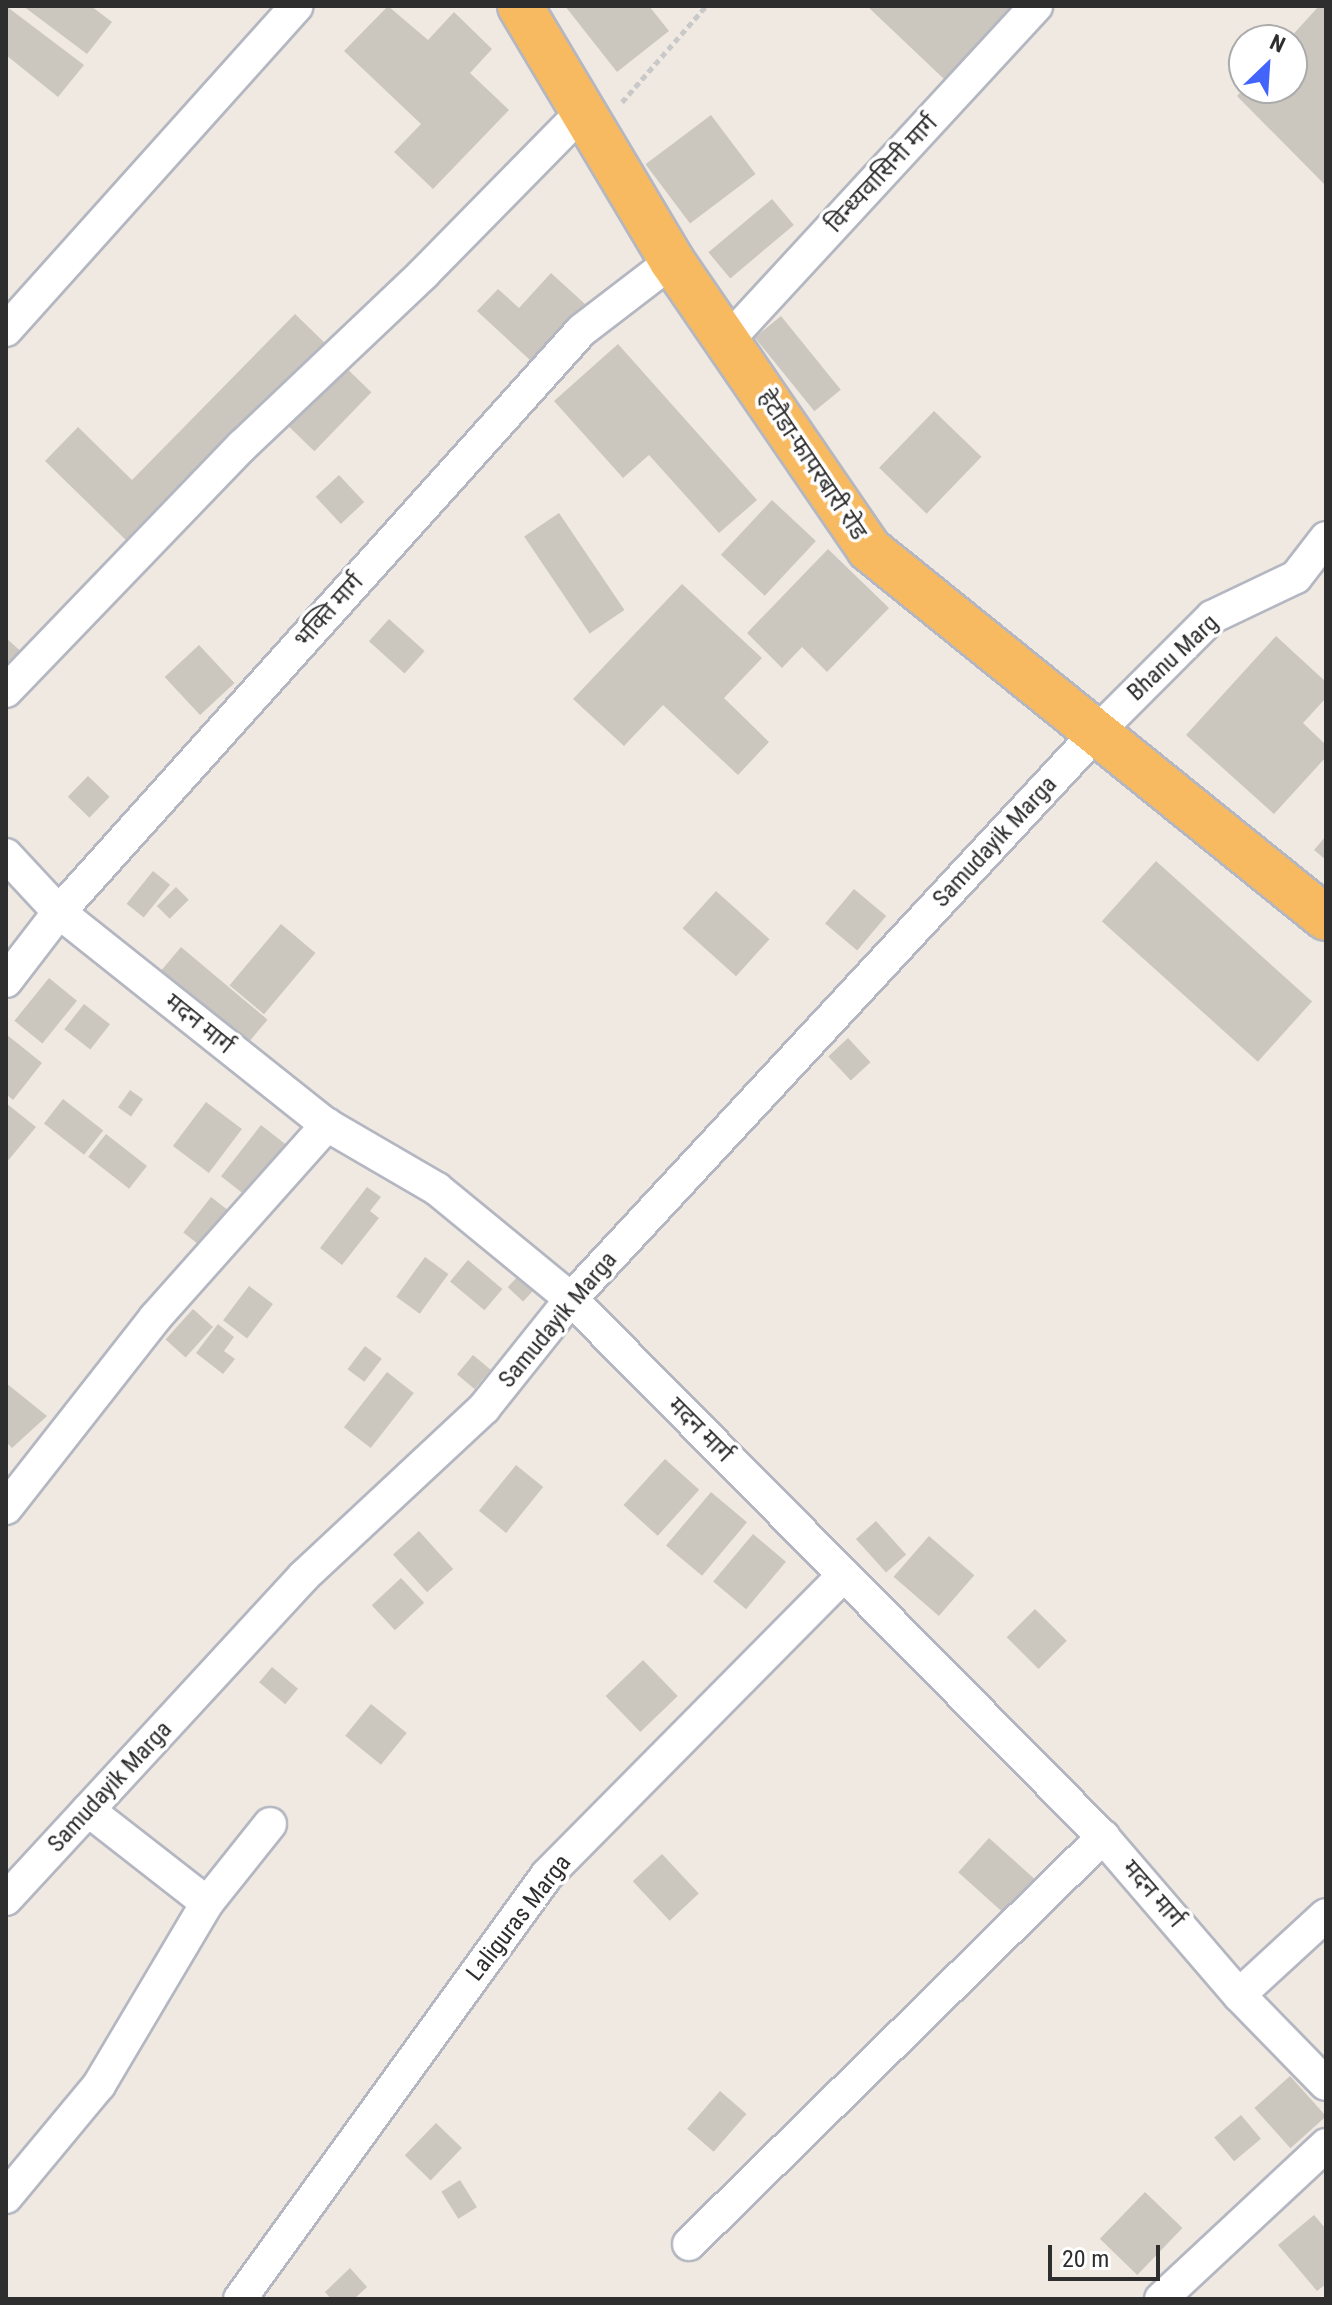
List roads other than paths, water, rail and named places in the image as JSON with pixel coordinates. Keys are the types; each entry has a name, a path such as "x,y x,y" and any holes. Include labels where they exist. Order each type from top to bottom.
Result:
{"highway":[{"name":"हेटौडा-फापरबारी रोड","path":"520,6 672,261 869,549 1099,730 1326,918"}],"street":[{"path":"6,330 297,6"},
{"name":"विन्ध्यवासिनी मार्ग","path":"727,341 1036,6"},
{"path":"6,691 242,446 589,122"},
{"name":"भक्ति मार्ग","path":"6,981 59,912 582,330 672,261"},
{"name":"Bhanu Marg","path":"1099,730 1212,617 1296,577 1326,538"},
{"name":"Samudayik Marga","path":"6,1899 304,1576 484,1408 571,1299 1099,730"},
{"name":"मदन मार्ग","path":"6,855 59,912 327,1125 437,1189 571,1299 1103,1837 1239,1995 1326,2084"},
{"path":"6,1508 155,1318 327,1125"},
{"name":"Laliguras Marga","path":"240,2299 547,1875 844,1575"},
{"path":"88,1810 207,1903"},
{"path":"6,2197 99,2085 207,1903 270,1824"},
{"path":"689,2244 1103,1837"},
{"path":"1239,1995 1326,1915"},
{"path":"1161,2299 1326,2145"}]}
